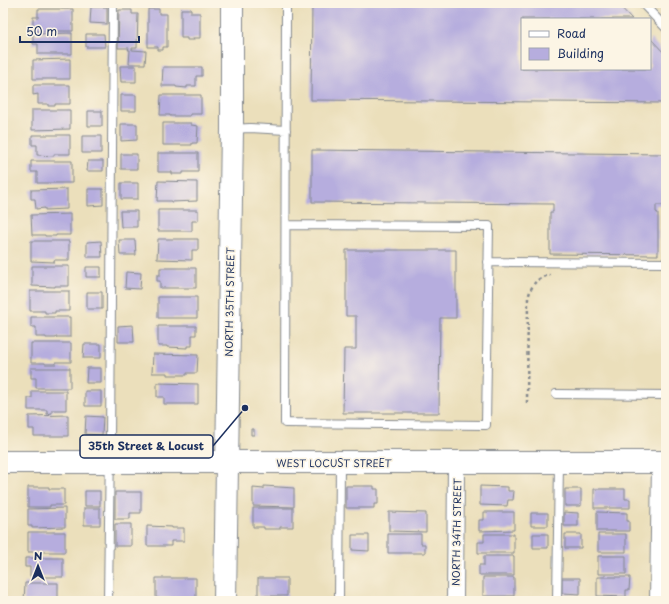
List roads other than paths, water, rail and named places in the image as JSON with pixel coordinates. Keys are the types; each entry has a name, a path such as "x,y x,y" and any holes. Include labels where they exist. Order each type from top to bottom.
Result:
{"street":[{"name":"NORTH 35TH STREET","path":"225,601 232,129 232,3"},
{"name":"WEST LOCUST STREET","path":"3,462 663,462"},
{"name":"NORTH 34TH STREET","path":"455,601 456,462"},
{"path":"658,601 663,462"}],"lane":[{"path":"108,601 113,3"},
{"path":"286,3 285,424 486,425 489,226 286,225"},
{"path":"642,3 666,28"},
{"path":"232,129 250,128 286,130"},
{"path":"488,262 666,263"},
{"path":"556,394 666,396"},
{"path":"339,601 340,462"},
{"path":"558,601 559,462"}],"place":[{"name":"35th Street & Locust","path":"245,408"}]}
